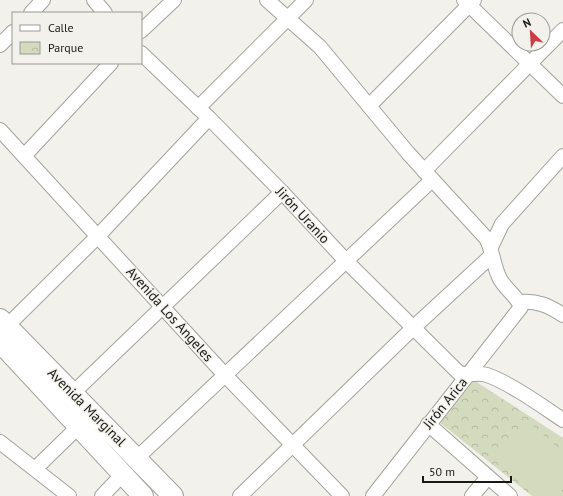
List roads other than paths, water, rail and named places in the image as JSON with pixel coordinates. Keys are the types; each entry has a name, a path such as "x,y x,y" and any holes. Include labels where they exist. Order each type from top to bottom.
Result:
{"main road":[{"name":"Avenida Marginal","path":"2,329 73,393 173,496"},
{"name":"Avenida Marginal","path":"2,329 78,427 143,496"}],"street":[{"path":"32,12 43,0"},
{"path":"94,0 104,12"},
{"path":"142,31 174,0"},
{"path":"267,0 320,47 428,176 486,238 501,281 519,307 528,301 546,304 563,315"},
{"path":"198,108 306,0"},
{"path":"369,106 469,2 563,96"},
{"path":"137,458 224,374 346,261 428,176 563,30"},
{"path":"0,45 12,33"},
{"name":"Jirón Uranio","path":"142,53 209,118 282,192 346,261 459,373 468,375"},
{"path":"24,156 110,64"},
{"path":"2,329 98,236 209,118"},
{"name":"Avenida Los Angeles","path":"0,130 224,374 342,496"},
{"path":"240,496 491,251 502,224 563,156"},
{"path":"73,393 282,192"},
{"name":"Jirón Arica","path":"372,496 468,375 519,307"},
{"path":"468,375 486,375 495,379 529,398 563,420"},
{"path":"428,424 510,496"},
{"path":"36,468 78,427"},
{"path":"0,442 36,468 70,496"},
{"path":"102,496 122,475"},
{"path":"472,496 488,477"}]}
